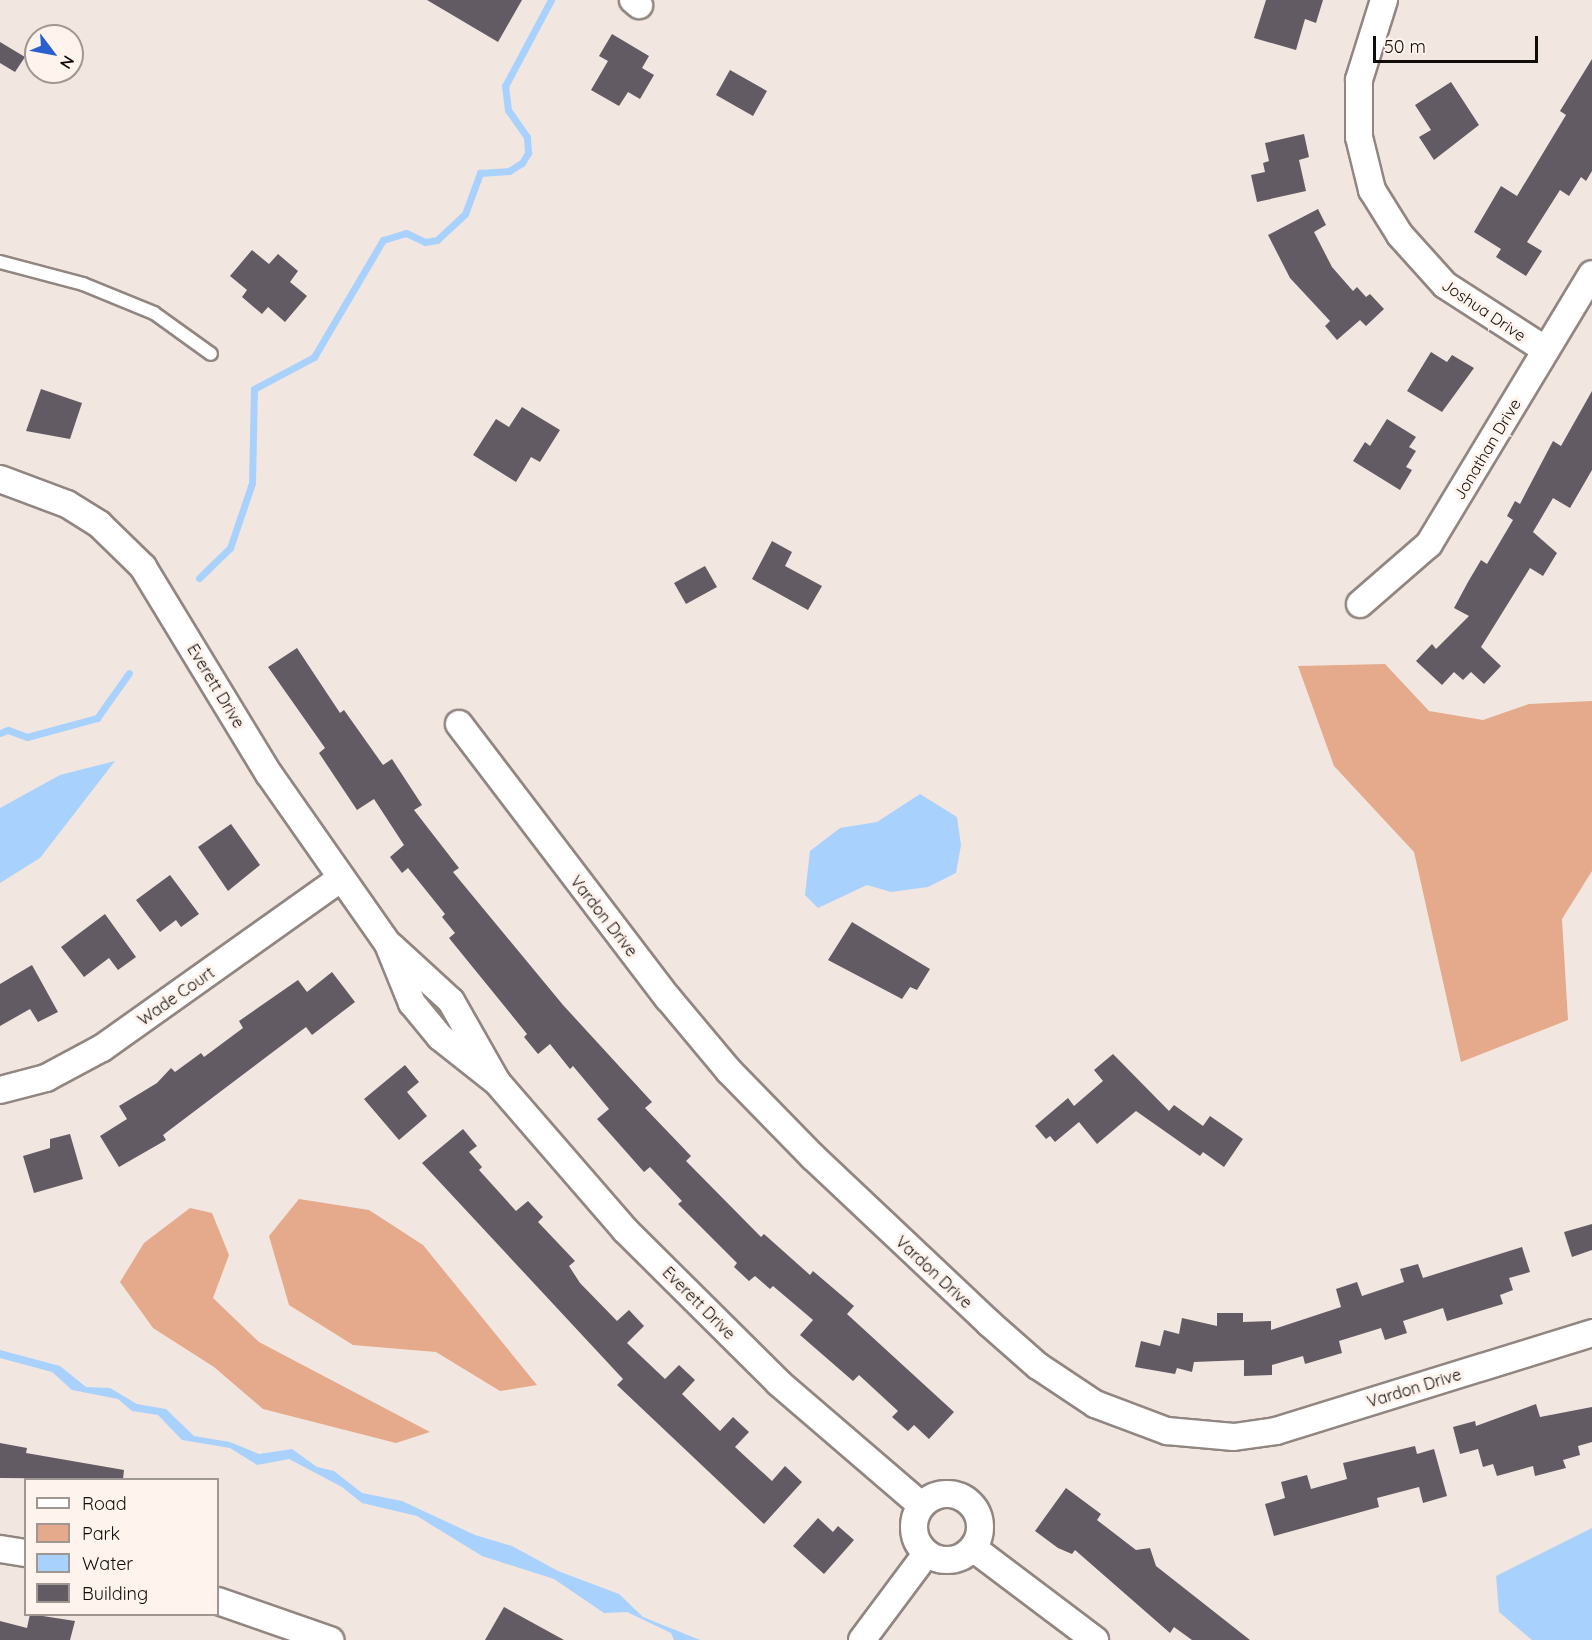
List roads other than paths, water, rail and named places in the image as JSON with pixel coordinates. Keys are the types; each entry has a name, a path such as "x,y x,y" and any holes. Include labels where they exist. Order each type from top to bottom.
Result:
{"street":[{"name":"Joshua Drive","path":"1384,0 1359,80 1359,137 1372,190 1400,235 1445,285 1546,350"},
{"name":"Jonathan Drive","path":"1360,604 1429,544 1592,274"},
{"name":"Everett Drive","path":"0,479 67,504 99,524 138,561 340,879 388,944 412,1003 425,1020 497,1082 673,1279 779,1383 921,1505"},
{"name":"Vardon Drive","path":"459,724 668,998 729,1071 813,1157 989,1323 1038,1366 1095,1404 1167,1431 1234,1437 1276,1431 1592,1333"},
{"name":"Wade Court","path":"0,1090 46,1078 102,1048 340,879"},
{"path":"940,1494 964,1499 974,1507 981,1525 973,1548 946,1561 926,1554 914,1537 913,1524 921,1505 940,1494"},
{"path":"973,1548 1095,1640"},
{"path":"0,1549 24,1554"},
{"path":"862,1640 926,1554"},
{"path":"219,1601 330,1640"}],"lane":[{"path":"0,262 83,284 154,313 211,354"}],"water":[{"path":"115,761 40,858 0,883 0,808 60,775"},
{"path":"920,794 957,817 961,845 956,873 928,887 891,892 867,885 818,908 805,895 810,851 840,828 877,822"},
{"path":"0,1350 60,1366 86,1387 110,1388 137,1404 166,1409 194,1436 230,1442 259,1454 292,1449 317,1467 334,1471 362,1493 402,1501 475,1535 512,1546 558,1571 619,1594 643,1617 700,1640 674,1640 671,1633 627,1612 604,1613 554,1579 482,1556 417,1516 362,1503 342,1487 289,1459 257,1465 230,1448 182,1440 158,1415 132,1411 118,1399 72,1390 52,1372 0,1358"},
{"path":"1592,1528 1592,1640 1532,1640 1499,1612 1496,1576"}],"waterway":[{"path":"199,578 230,548 252,483 254,389 314,357 383,240 406,233 425,242 437,240 465,214 480,173 509,171 522,163 528,153 527,137 508,110 505,86 551,0"},
{"path":"0,733 8,730 27,737 97,718 129,673"}]}
